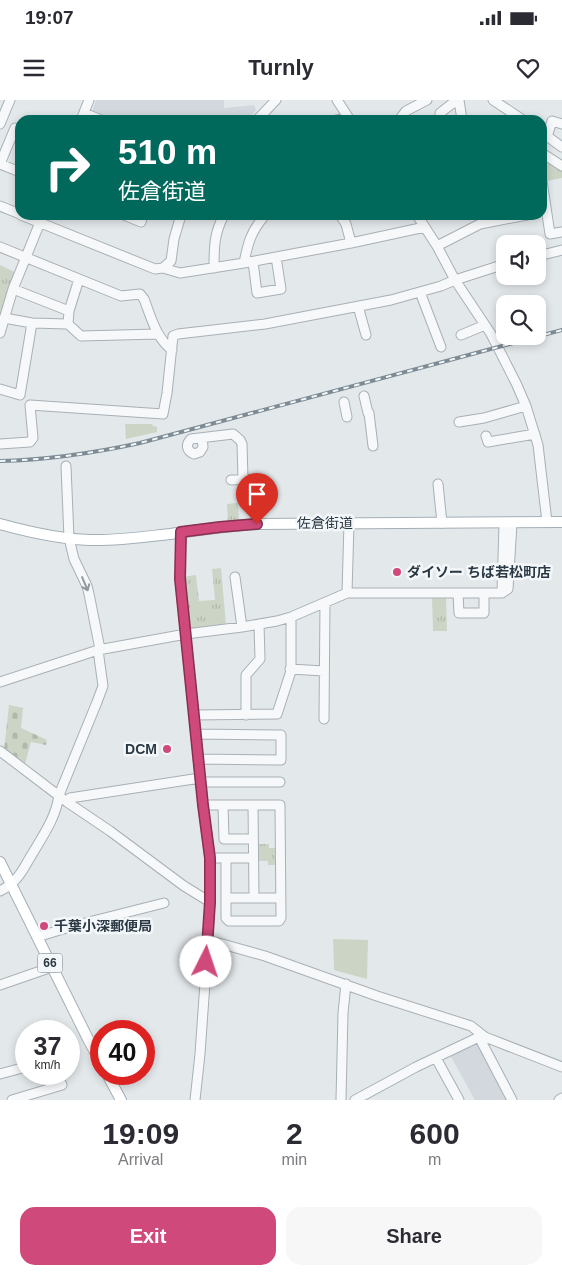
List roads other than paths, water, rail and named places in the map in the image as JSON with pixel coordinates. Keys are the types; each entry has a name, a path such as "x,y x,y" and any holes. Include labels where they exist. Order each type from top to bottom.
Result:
{"main road":[{"name":"佐倉街道","path":"0,524 69,538 105,540 257,524 562,522"},
{"name":"66","path":"0,862 90,1041"},
{"path":"113,1085 122,1100"}],"street":[{"path":"0,124 10,100"},
{"path":"83,115 89,100"},
{"path":"262,115 276,100"},
{"path":"336,100 346,115"},
{"path":"403,115 406,111 427,100"},
{"path":"440,115 440,113 452,103 459,101 461,115"},
{"path":"499,101 517,115"},
{"path":"547,131 552,121 562,124"},
{"path":"15,128 0,164 15,170"},
{"path":"547,136 562,147"},
{"path":"547,156 562,166"},
{"path":"0,206 15,212"},
{"path":"0,333 13,289 41,220"},
{"path":"43,220 155,269 163,268 180,273 351,243 425,227"},
{"path":"163,268 171,261 174,239 180,220"},
{"path":"214,268 214,239 221,220"},
{"path":"261,220 248,241 249,262 257,293 280,289 276,257"},
{"path":"343,220 351,243"},
{"path":"420,220 455,280 498,346 526,406 538,445 547,522"},
{"path":"437,246 480,224 501,220"},
{"path":"546,220 550,234 562,232"},
{"path":"0,247 121,296 140,294 144,299 158,334 164,344 172,350"},
{"path":"546,254 562,250"},
{"path":"0,444 30,442 32,438 30,405 163,414 173,336 178,334 265,324 391,300 441,286 496,267"},
{"path":"68,324 69,311 79,279"},
{"path":"13,289 69,311"},
{"path":"420,292 441,347"},
{"path":"358,306 366,335"},
{"path":"4,318 32,323 68,324 81,336 158,334"},
{"path":"0,389 20,395 32,323"},
{"path":"461,335 486,325"},
{"path":"364,396 373,446"},
{"path":"344,402 347,417"},
{"path":"459,422 484,418 526,406"},
{"path":"202,438 233,434 240,440 242,444 243,480"},
{"path":"486,436 488,442 535,434"},
{"path":"0,891 7,888 22,872 49,826 57,808 59,795 103,686 99,649 89,594 74,559 69,538 66,466"},
{"path":"231,480 247,479 251,484 257,524"},
{"path":"438,484 442,523"},
{"path":"347,593 349,523"},
{"path":"0,682 99,649 277,621 347,593 502,593 508,589 508,523"},
{"path":"181,532 180,579 200,780 210,858 208,940 195,1100"},
{"path":"235,577 242,627"},
{"path":"458,592 459,613 484,613 484,593"},
{"path":"324,719 325,603"},
{"path":"194,715 278,714 290,670 291,617"},
{"path":"246,714 246,675 260,659 259,624"},
{"path":"290,670 324,671"},
{"path":"196,734 281,735 281,760 198,759"},
{"path":"0,752 184,886 210,902"},
{"path":"67,802 70,798 200,780 280,782"},
{"path":"203,805 280,805 281,918 279,921 229,921 226,918 226,858"},
{"path":"223,805 224,839 253,839"},
{"path":"253,805 254,898"},
{"path":"210,858 253,858"},
{"path":"226,898 281,898"},
{"path":"37,937 164,903"},
{"path":"208,940 265,956 377,996 471,1026 478,1034 512,1100"},
{"path":"0,984 52,967"},
{"path":"341,1100 343,1013 346,984"},
{"path":"355,1100 478,1034"},
{"path":"478,1034 562,1067"},
{"path":"436,1058 459,1100"},
{"path":"0,1074 15,1070"},
{"path":"12,1100 62,1085"}],"railway":[{"path":"0,461 70,455 140,443 562,330"}],"place":[{"name":"ダイソー ちば若松町店","path":"397,572"},
{"name":"DCM","path":"167,749"},
{"name":"千葉小深郵便局","path":"44,926"}]}
